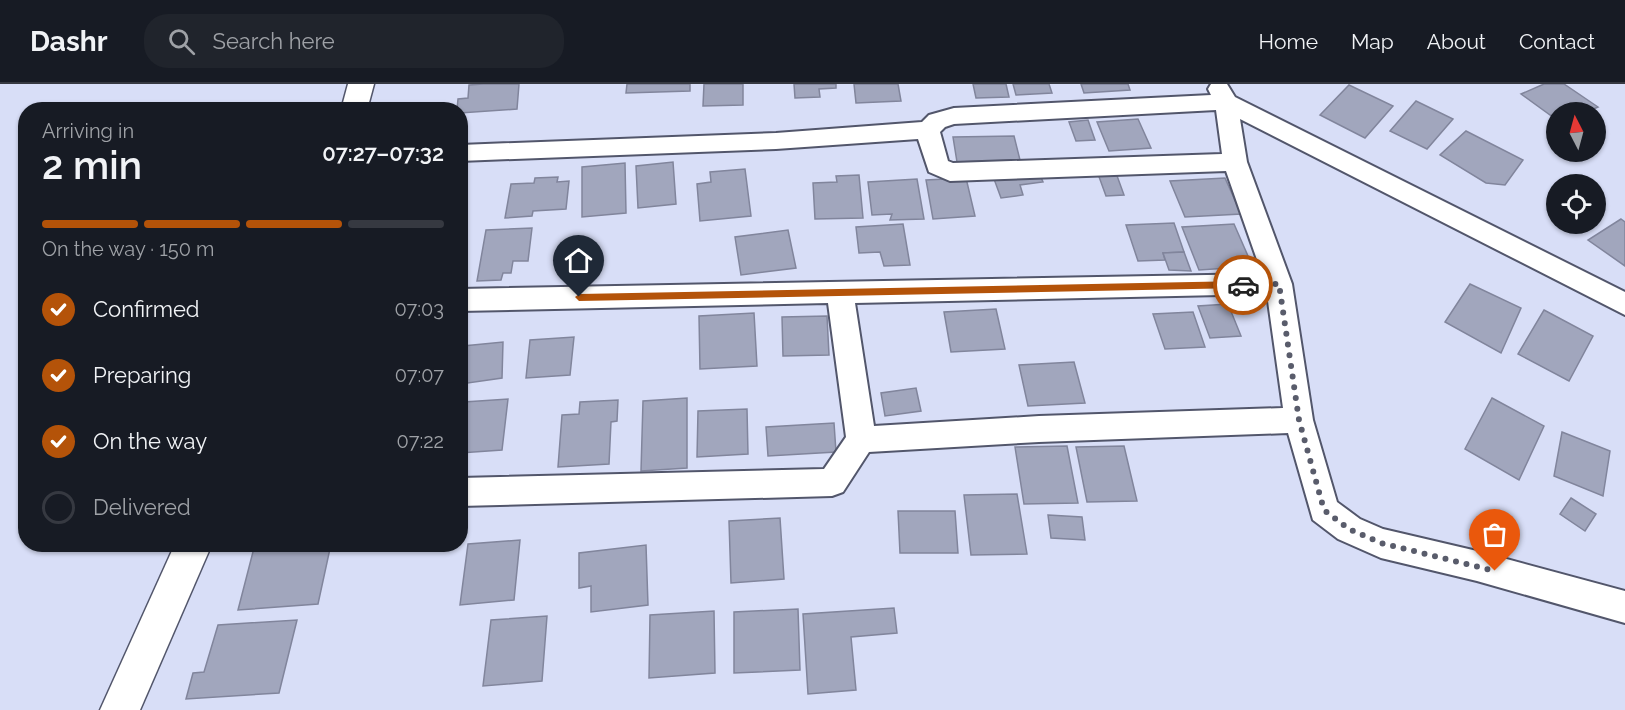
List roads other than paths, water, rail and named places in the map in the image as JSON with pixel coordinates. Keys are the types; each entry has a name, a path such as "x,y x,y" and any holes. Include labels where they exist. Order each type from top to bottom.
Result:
{"street":[{"path":"356,102 361,84"},
{"path":"1221,93 1235,162 1279,284 1299,420 1324,510 1349,529 1381,543 1477,566 1625,607"},
{"path":"468,153 776,141 928,130 937,121 954,116 1221,93 1625,304"},
{"path":"928,130 937,166 950,172 1235,162"},
{"path":"468,300 1279,284"},
{"path":"468,492 832,482 861,440 840,292"},
{"path":"861,440 1039,429 1299,420"},
{"path":"120,710 190,552"}]}
